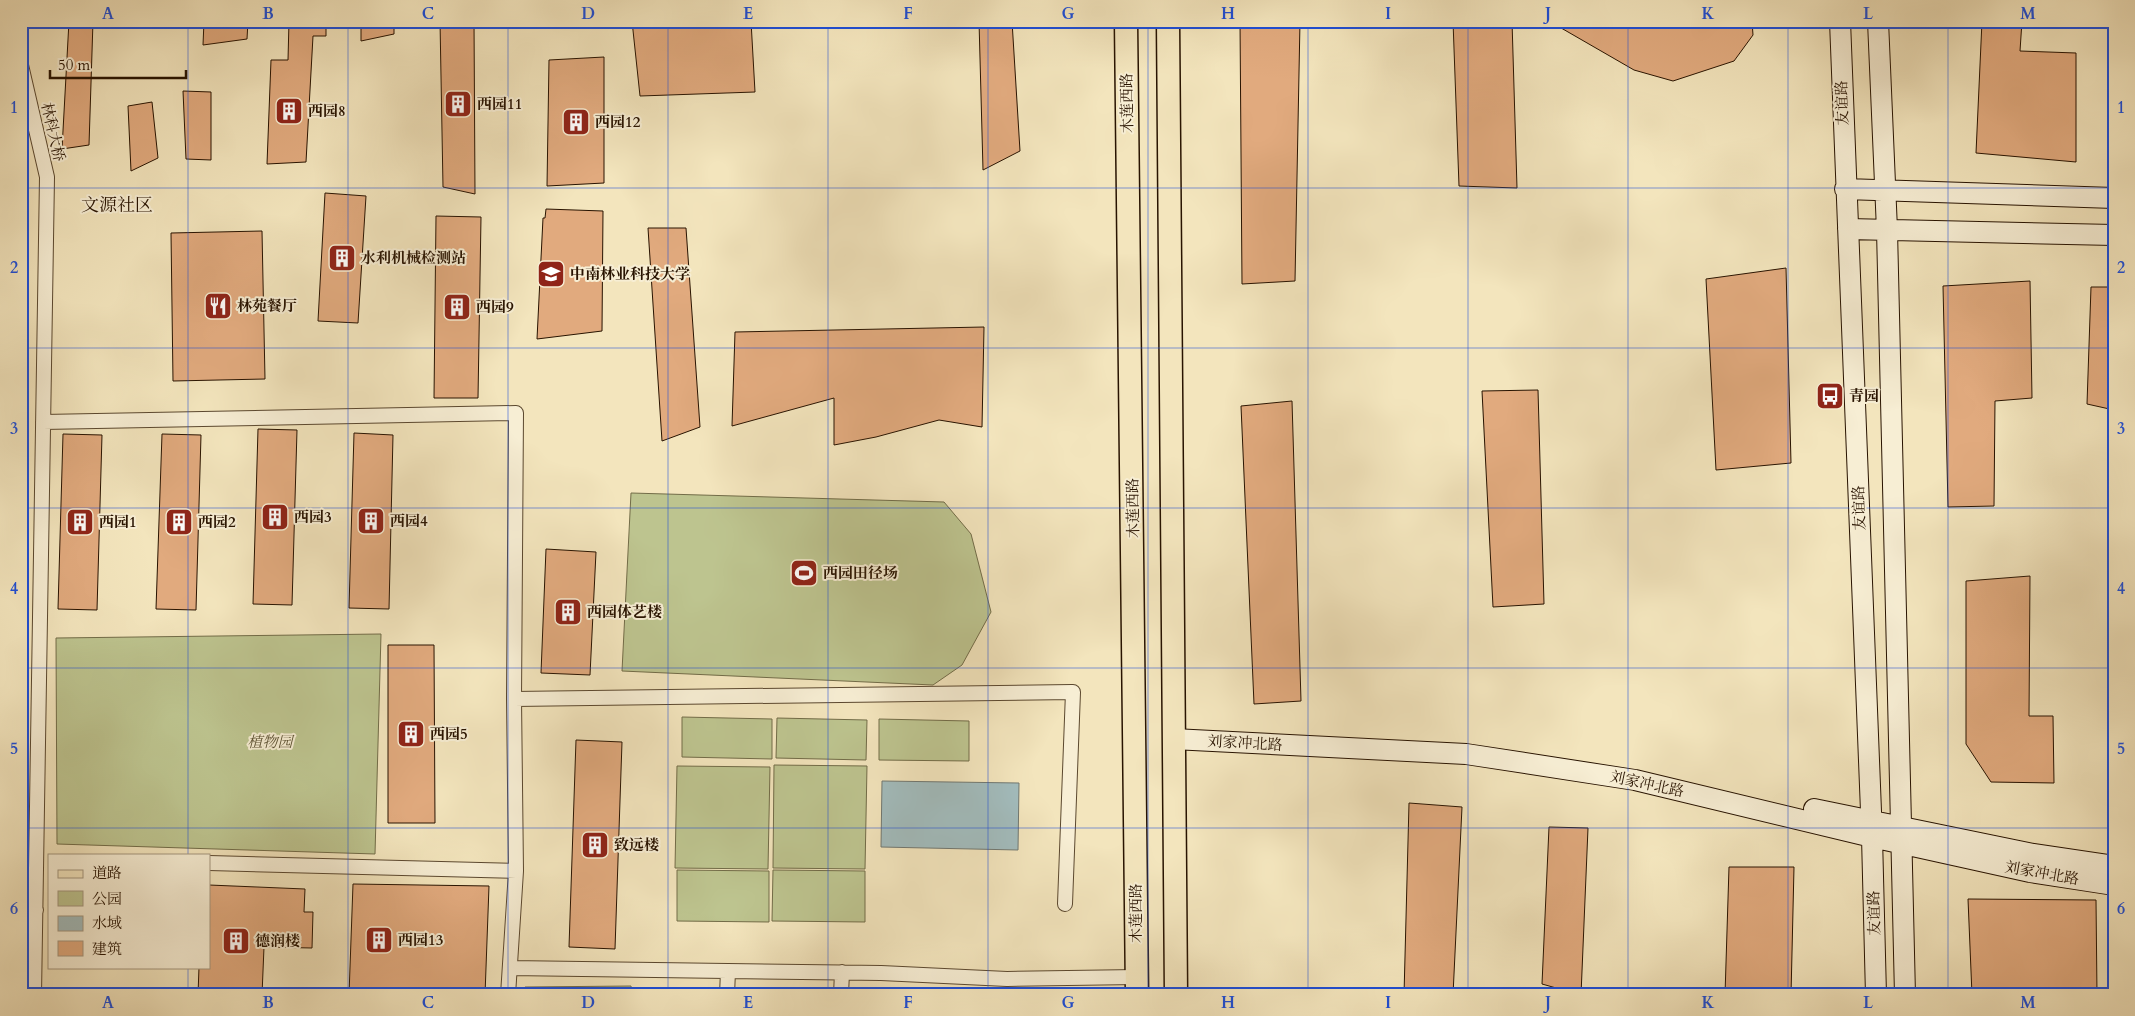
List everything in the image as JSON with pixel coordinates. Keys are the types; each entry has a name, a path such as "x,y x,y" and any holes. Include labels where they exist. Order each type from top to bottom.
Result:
{"main road":[{"name":"木莲西路","path":"1126,21 1137,986"},
{"path":"1168,21 1176,995"},
{"name":"友谊路","path":"1840,21 1845,189 1872,829 1876,995"},
{"name":"友谊路","path":"1878,21 1887,230 1905,995"},
{"path":"1845,189 2114,198"},
{"path":"1848,229 2114,235"},
{"name":"刘家冲北路","path":"1173,735 1466,754 1635,780 1900,835 2030,872 2114,884"},
{"name":"刘家冲北路","path":"1900,835 2114,866"}],"street":[{"name":"林科大桥","path":"21,65 47,178 43,422 43,859 36,910 34,995"},
{"path":"43,422 516,413 514,699 516,871 508,995"},
{"path":"514,699 1073,692 1065,904"},
{"path":"210,863 516,871"},
{"path":"21,910 36,910"},
{"path":"510,968 842,972 1137,986"},
{"path":"727,995 728,971"},
{"path":"841,995 842,972"}],"green space":[{"name":"西园田径场","path":"631,493 944,502 971,534 991,612 962,665 933,685 622,671"},
{"name":"植物园","path":"381,634 375,854 57,844 56,638"},
{"path":"682,717 772,719 772,759 682,757"},
{"path":"777,718 867,720 866,760 776,758"},
{"path":"879,719 969,721 969,761 879,760"},
{"path":"774,765 867,766 865,869 773,868"},
{"path":"677,766 770,767 768,869 675,868"},
{"path":"677,870 769,871 769,922 677,921"},
{"path":"773,870 865,871 865,922 772,921"},
{"path":"631,986 632,995 525,995 525,987"}],"water":[{"path":"882,781 1019,783 1018,850 881,847"}],"building":[{"path":"69,21 93,21 89,145 62,149"},
{"path":"204,21 248,21 247,39 203,45"},
{"name":"西园8","path":"289,21 326,21 326,36 313,36 306,162 267,164 271,60 288,60"},
{"path":"361,21 394,21 394,34 361,41"},
{"name":"西园11","path":"440,21 474,21 475,194 443,187"},
{"path":"632,21 751,21 755,92 640,96"},
{"path":"979,21 1012,21 1020,151 983,170"},
{"path":"1240,21 1300,21 1295,281 1242,284"},
{"path":"1453,21 1512,21 1517,188 1459,186"},
{"path":"1549,21 1752,21 1753,35 1734,61 1673,81 1634,70"},
{"path":"1982,21 2022,21 2020,51 2076,53 2076,162 1976,153"},
{"name":"西园12","path":"604,57 604,183 547,186 549,60"},
{"path":"183,91 211,92 211,160 186,159"},
{"path":"152,102 158,158 131,171 128,106"},
{"name":"水利机械检测站","path":"325,193 366,196 358,323 318,321"},
{"path":"546,209 603,211 602,331 537,339 543,218 545,218"},
{"name":"西园9","path":"436,216 481,217 478,398 434,398"},
{"path":"648,228 686,228 700,427 662,441"},
{"name":"林苑餐厅","path":"262,231 265,379 173,381 171,233"},
{"path":"1786,268 1791,463 1716,470 1706,279"},
{"path":"2030,281 2032,398 1995,401 1994,506 1948,507 1943,286"},
{"path":"2091,287 2114,287 2114,410 2087,404"},
{"path":"984,327 982,427 939,420 876,437 834,445 834,398 732,426 735,332"},
{"path":"1538,390 1544,604 1493,607 1482,391"},
{"path":"1292,401 1301,701 1254,704 1241,406"},
{"name":"西园3","path":"258,429 297,430 292,605 253,604"},
{"name":"西园4","path":"354,433 393,435 389,609 349,608"},
{"name":"西园1","path":"63,434 102,435 97,610 58,609"},
{"name":"西园2","path":"162,434 201,435 196,610 156,609"},
{"name":"西园体艺楼","path":"546,549 596,552 590,675 541,673"},
{"path":"2030,576 2029,716 2053,716 2054,783 1991,782 1966,744 1966,581"},
{"name":"西园5","path":"388,645 434,645 435,823 388,823"},
{"name":"致远楼","path":"576,740 622,742 615,949 569,947"},
{"path":"1409,803 1462,807 1453,995 1404,995"},
{"path":"1549,827 1588,828 1581,995 1542,984"},
{"path":"1729,867 1794,867 1791,995 1725,995"},
{"path":"353,884 489,886 485,995 349,995"},
{"name":"德润楼","path":"210,885 305,889 304,912 313,912 312,948 264,947 262,995 198,995 199,968 210,968"},
{"path":"1968,899 2096,900 2097,995 1972,995"}],"place":[{"name":"西园11","path":"458,104"},
{"name":"西园8","path":"289,111"},
{"name":"西园12","path":"576,122"},
{"name":"水利机械检测站","path":"342,258"},
{"name":"中南林业科技大学","path":"551,274"},
{"name":"林苑餐厅","path":"218,306"},
{"name":"西园9","path":"457,307"},
{"name":"青园","path":"1830,396"},
{"name":"西园3","path":"275,517"},
{"name":"西园4","path":"371,521"},
{"name":"西园1","path":"80,522"},
{"name":"西园2","path":"179,522"},
{"name":"西园田径场","path":"804,573"},
{"name":"西园体艺楼","path":"568,612"},
{"name":"西园5","path":"411,734"},
{"name":"致远楼","path":"595,845"},
{"name":"西园13","path":"379,940"},
{"name":"德润楼","path":"236,941"}],"district":[{"name":"文源社区","path":"117,205"}]}
